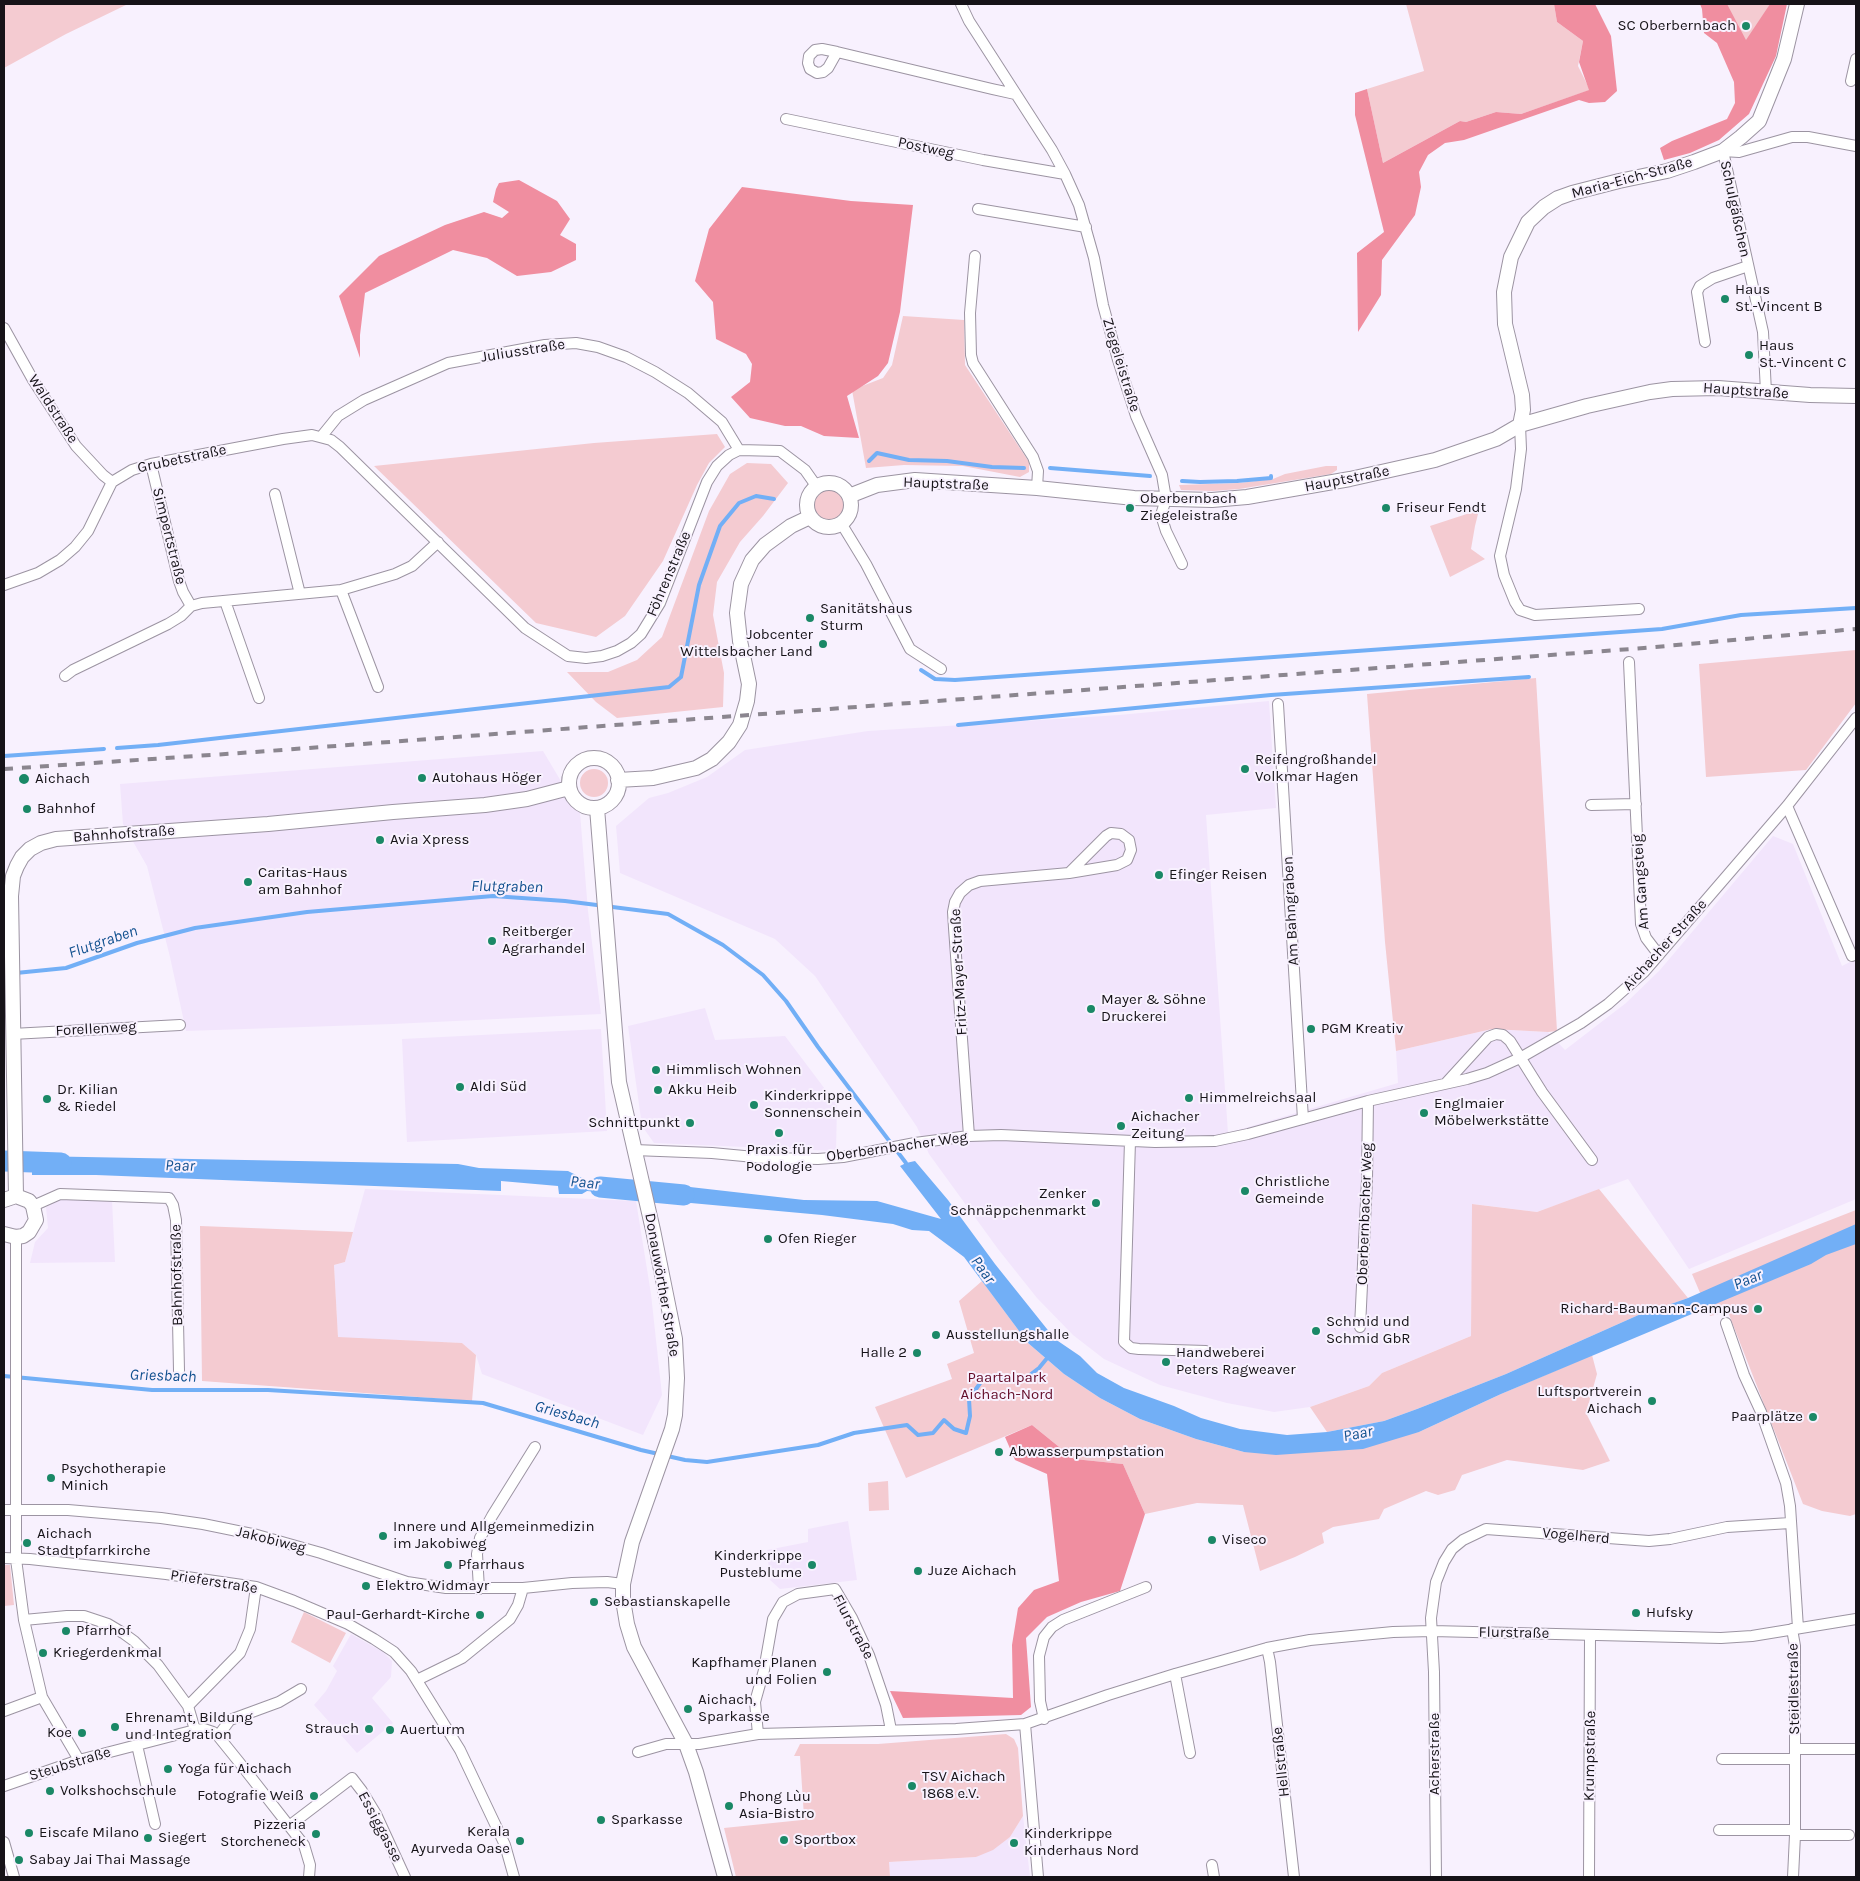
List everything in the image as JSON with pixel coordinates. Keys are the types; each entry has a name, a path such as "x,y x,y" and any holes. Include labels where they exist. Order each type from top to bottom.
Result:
{"main road":[{"name":"Maria-Eich-Straße","path":"1520,425 1523,410 1522,395 1505,324 1504,292 1511,257 1528,222 1544,207 1566,195 1667,171 1723,151 1759,121 1784,59 1797,4"},
{"name":"Hauptstraße","path":"849,496 877,485 914,480 1166,499 1212,500 1247,497 1350,479 1435,460 1496,439 1520,425 1618,398 1672,389 1718,388 1856,396"},
{"path":"832,484 844,490 849,496 850,511 842,523 827,527 820,526 810,517 807,502 809,495 817,487 832,484"},
{"path":"618,780 653,778 696,768 712,759 730,742 740,725 747,701 749,684 740,641 737,613 741,584 752,560 766,545 791,526 810,517"},
{"path":"593,758 601,759 608,763 614,770 618,780 617,792 613,799 597,808 583,806 572,795 569,788 569,779 577,764 593,758"},
{"name":"Bahnhofstraße","path":"33,1206 23,1197 10,1198 15,1170 11,896 13,876 22,857 30,849 56,838 268,824 485,805 527,799 569,788"},
{"name":"Donauwörther Straße","path":"597,808 619,1082 653,1230 675,1339 677,1378 675,1415 672,1429 632,1542 623,1584 624,1608 634,1647 686,1744 696,1772 725,1877"},
{"path":"10,1236 29,1232 33,1227 36,1220 33,1206"}],"street":[{"name":"Ziegeleistraße","path":"962,4 969,22 1042,132 1066,174 1081,210 1114,348 1136,416 1162,475 1166,499"},
{"path":"838,52 1015,94"},
{"path":"1851,81 1856,59"},
{"name":"Postweg","path":"786,119 983,160 1066,174"},
{"path":"1723,151 1739,152 1792,138 1808,138 1856,146"},
{"name":"Schulgäßchen","path":"1723,151 1763,332 1766,392"},
{"path":"978,209 1086,226"},
{"path":"975,256 970,313 973,363 1033,457 1038,471 1037,488"},
{"name":"Schulgäßchen","path":"1706,342 1697,292 1700,286 1713,278 1748,266"},
{"name":"Waldstraße","path":"4,328 33,380 76,446 112,482"},
{"name":"Juliusstraße","path":"321,436 338,416 364,400 448,363 545,345 576,343 598,347 626,358 655,372 688,393 722,422 739,450"},
{"path":"1520,425 1521,449 1516,489 1500,556 1504,575 1520,610 1535,616 1639,609"},
{"name":"Grubetstraße","path":"112,482 132,470 151,464 296,437 321,436"},
{"name":"Föhrenstraße","path":"321,436 331,440 340,447 525,628 568,656 586,658 602,656 617,651 631,643 641,634 660,603 707,482 717,466 739,450"},
{"path":"739,450 780,451 806,470 817,487"},
{"name":"Simpertstraße","path":"151,464 179,581 191,606"},
{"path":"4,585 38,573 60,560 75,547 88,531 112,482"},
{"path":"275,494 300,594"},
{"path":"1166,499 1161,515 1166,531 1182,564"},
{"path":"842,523 866,564 910,649 942,669"},
{"path":"64,676 168,624 181,616 191,606 341,590 395,574 412,566 438,542"},
{"path":"341,590 378,687"},
{"path":"225,601 259,698"},
{"name":"Am Gangsteig","path":"1630,662 1641,924 1646,938 1659,955"},
{"name":"Am Bahngraben","path":"1278,704 1303,1119"},
{"name":"Aichacher Straße","path":"1520,1058 1581,1023 1606,1006 1644,972 1787,806 1856,718"},
{"path":"1592,805 1636,804"},
{"path":"1787,806 1852,956"},
{"name":"Fritz-Mayer-Straße","path":"969,1136 953,912 955,902 960,893 970,885 980,881 1069,873 1122,863 1127,860 1131,850 1129,840 1116,833 1106,836 1069,873"},
{"name":"Forellenweg","path":"12,1034 180,1025"},
{"path":"1446,1083 1488,1037 1496,1034 1503,1035 1510,1041 1542,1092 1592,1160"},
{"name":"Oberbernbacher Weg","path":"634,1150 792,1159 842,1157 914,1143 969,1136 1001,1135 1130,1141 1215,1141 1248,1134 1368,1101 1487,1073 1520,1058"},
{"name":"Oberbernbacher Weg","path":"1360,1327 1367,1180 1368,1101"},
{"path":"1130,1141 1124,1342 1131,1348 1139,1349 1206,1351"},
{"name":"Bahnhofstraße","path":"33,1206 60,1194 169,1198 173,1205 176,1220 179,1371"},
{"path":"10,1236 16,1366 16,1559 24,1620 42,1697 79,1760"},
{"path":"1726,1323 1786,1483 1790,1506 1795,1629"},
{"path":"479,1589 478,1554 480,1538 535,1447"},
{"name":"Jakobiweg","path":"4,1510 68,1510 161,1518 203,1524 257,1535 321,1553 407,1582 446,1588 523,1588 607,1582 623,1584"},
{"name":"Vogelherd","path":"1432,1631 1436,1582 1444,1562 1452,1549 1464,1540 1486,1530 1649,1541 1670,1539 1731,1526 1790,1523"},
{"name":"Prieferstraße","path":"4,1558 166,1574 256,1587 294,1601 362,1631 394,1652 417,1680 464,1758 505,1845 514,1877"},
{"path":"188,1706 240,1653 250,1629 256,1587"},
{"path":"417,1680 462,1658 510,1619 518,1605 523,1588"},
{"path":"1044,1719 1040,1701 1039,1656 1044,1637 1052,1627 1063,1620 1146,1588"},
{"name":"Flurstraße","path":"758,1734 755,1702 764,1670 773,1618 783,1602 798,1594 835,1589 852,1618 869,1655 886,1705 890,1730"},
{"path":"24,1620 84,1616 108,1624 134,1640 154,1662 188,1706 195,1730 204,1729 218,1736 304,1845 310,1865 309,1877"},
{"name":"Flurstraße","path":"686,1744 758,1734 956,1729 1025,1724 1174,1674 1267,1648 1310,1640 1394,1632 1432,1631 1721,1638 1752,1636 1856,1620"},
{"name":"Steidlestraße","path":"1792,1877 1795,1832 1795,1629"},
{"name":"Acherstraße","path":"1432,1631 1436,1877"},
{"name":"Krumpstraße","path":"1589,1877 1590,1635"},
{"name":"Hellstraße","path":"1267,1648 1294,1877"},
{"path":"1174,1674 1190,1753"},
{"path":"218,1736 230,1720 279,1702 301,1689"},
{"path":"4,1711 42,1697"},
{"path":"1025,1724 1038,1877"},
{"name":"Steubstraße","path":"4,1786 79,1760 195,1730"},
{"path":"638,1752 666,1744 686,1744"},
{"path":"137,1745 155,1824"},
{"name":"Steidlestraße","path":"1722,1759 1854,1749"},
{"name":"Essiggasse","path":"289,1826 352,1778 376,1814 406,1877"},
{"path":"1719,1830 1850,1836"},
{"path":"4,1842 14,1877"},
{"path":"1212,1864 1214,1877"}],"shaded area":[{"path":"1554,4 1595,4 1611,36 1617,91 1605,102 1589,103 1579,100 1464,140 1445,143 1428,155 1419,172 1421,187 1415,215 1382,260 1381,295 1358,332 1357,253 1384,232 1355,115 1355,93 1367,89 1383,163 1460,121 1466,122 1496,112 1521,114 1589,90 1579,62 1583,41 1557,22"},
{"path":"1700,4 1727,4 1746,40 1770,4 1787,4 1776,56 1749,114 1719,140 1690,153 1664,160 1660,148 1672,141 1727,119 1735,103 1734,82 1717,43 1704,33"},
{"path":"519,180 557,201 570,219 560,235 576,244 576,260 551,272 517,276 487,258 453,250 365,293 360,335 360,358 339,296 379,256 445,225 484,212 502,218 509,212 493,202 496,189 499,183"},
{"path":"742,187 851,201 913,205 900,312 888,363 878,376 847,396 859,438 824,436 801,426 785,426 750,418 731,397 750,382 752,364 746,354 716,339 713,302 695,281 709,229"},
{"path":"1269,701 1276,808 1206,815 1228,1133 1398,1083 1396,1051 1492,1029 1548,1032 1565,1050 1626,1003 1660,970 1773,836 1793,844 1842,966 1856,959 1856,1199 1689,1269 1628,1179 1537,1212 1473,1204 1471,1336 1382,1373 1369,1386 1310,1407 1274,1412 1227,1403 1160,1385 1104,1359 1073,1335 1037,1298 998,1249 929,1154 917,1127 815,976 775,939 620,873 616,826 649,798 668,793 707,777 745,750 868,731 1119,715"},
{"path":"543,751 580,813 588,911 601,1014 186,1031 147,866 123,824 120,784"},
{"path":"705,1008 715,1040 785,1036 837,1105 836,1151 654,1143 642,1126 628,1026"},
{"path":"601,1029 607,1131 407,1142 402,1039"},
{"path":"365,1189 636,1201 651,1294 662,1395 643,1435 482,1374 476,1355 462,1343 338,1338 334,1265 345,1262"},
{"path":"61,1199 112,1200 115,1262 30,1263 35,1242 48,1228 46,1207"},
{"path":"1032,1425 1074,1459 1123,1464 1145,1514 1120,1591 1081,1602 1047,1617 1026,1638 1031,1707 1021,1715 903,1718 890,1691 1013,1698 1012,1645 1018,1608 1034,1590 1059,1581 1047,1474 1015,1460 1005,1437"},
{"name":"Kinderkrippe Pusteblume","path":"848,1521 857,1580 780,1589 770,1580 767,1550 808,1542 808,1529"},
{"path":"351,1634 383,1652 392,1661 391,1677 372,1698 393,1723 357,1753 314,1705 326,1691 337,1671 333,1666"},
{"path":"1023,1816 1030,1877 890,1877 888,1862 976,1857 1010,1837"}],"green space":[{"path":"4,4 128,4 66,34 4,68"},
{"path":"1406,4 1554,4 1557,22 1583,41 1578,66 1590,90 1521,114 1496,112 1466,122 1460,121 1383,163 1367,89 1424,71"},
{"name":"SC Oberbernbach","path":"1719,4 1770,4 1747,49"},
{"path":"903,316 964,320 965,365 1029,462 1029,472 1020,477 963,466 904,465 866,468 852,390 883,378 892,365"},
{"path":"717,434 725,447 709,463 697,485 663,561 625,616 596,637 536,623 374,466 594,443"},
{"path":"747,463 771,464 788,483 740,542 717,582 713,615 724,673 723,707 617,718 596,702 567,672 608,672 637,660 662,637 709,511 730,474"},
{"path":"1326,466 1337,466 1337,470 1331,474 1239,489 1213,491 1181,490 1179,485 1239,483 1273,479 1285,474"},
{"path":"829,489 841,493 845,505 841,517 829,521 817,517 813,505 817,493"},
{"path":"1479,510 1471,549 1485,559 1450,577 1430,526"},
{"path":"1856,650 1856,703 1806,770 1706,777 1699,664"},
{"path":"1536,678 1557,1031 1492,1029 1396,1051 1385,942 1367,694"},
{"path":"594,769 604,773 608,783 604,793 594,797 584,793 580,783 584,773"},
{"path":"1599,1189 1688,1298 1654,1312 1643,1313 1506,1374 1417,1409 1384,1421 1327,1432 1310,1407 1369,1386 1382,1373 1471,1336 1472,1204 1537,1212"},
{"name":"Paarplätze","path":"1856,1210 1856,1514 1850,1516 1822,1511 1803,1504 1728,1312 1710,1316 1692,1274"},
{"path":"200,1226 353,1232 345,1262 334,1265 338,1337 462,1343 476,1355 472,1401 202,1381"},
{"name":"Paartalpark Aichach-Nord","path":"982,1281 1028,1343 1064,1374 1100,1398 1140,1419 1196,1439 1244,1452 1419,1432 1592,1355 1597,1374 1586,1413 1610,1461 1583,1470 1507,1460 1462,1475 1455,1490 1438,1495 1426,1491 1384,1509 1379,1519 1333,1527 1322,1533 1324,1543 1260,1571 1243,1505 1197,1503 1145,1514 1123,1464 1074,1459 1032,1425 906,1478 875,1407 952,1379 947,1364 974,1353 959,1301"},
{"path":"888,1481 889,1510 869,1511 868,1483"},
{"path":"4,1565 10,1565 14,1605 4,1606"},
{"path":"304,1612 346,1633 330,1663 291,1642"},
{"name":"TSV Aichach 1868 e.V.","path":"1006,1734 1014,1739 1018,1748 1023,1816 1010,1837 993,1850 976,1857 889,1862 890,1877 736,1877 724,1828 802,1820 804,1817 800,1756 794,1756 800,1744 878,1744"}],"water":[{"path":"32,1156 458,1164 479,1168 568,1171 586,1180 627,1184 630,1195 587,1191 582,1194 559,1194 558,1186 501,1181 501,1191 96,1175 32,1175"},
{"path":"915,1161 948,1200 995,1264 1055,1339 1080,1356 1097,1373 1124,1388 1201,1418 1240,1429 1287,1435 1327,1432 1384,1421 1417,1409 1506,1374 1643,1313 1665,1308 1668,1305 1856,1224 1856,1244 1826,1255 1811,1264 1501,1394 1419,1432 1363,1449 1276,1455 1244,1452 1196,1439 1140,1419 1100,1398 1064,1374 1028,1343 964,1257 929,1231 912,1230 893,1224 822,1215 658,1200 655,1183 804,1200 877,1201 941,1219 900,1166"}],"waterway":[{"path":"869,461 877,453 909,460 947,461 992,467 1024,468"},
{"path":"1050,468 1150,476"},
{"path":"1182,481 1237,481 1271,478 1271,476"},
{"path":"117,748 158,745 669,687 681,677 699,585 720,526 739,503 756,496 774,499"},
{"path":"921,670 935,679 955,680 1662,629 1741,615 1856,608"},
{"path":"958,725 1271,695 1529,677"},
{"path":"4,756 104,749"},
{"name":"Flutgraben","path":"16,973 66,968 137,943 195,928 307,912 493,896 565,901 668,914 723,945 763,975 786,1001 818,1047 906,1163"},
{"name":"Paar","path":"4,1161 61,1163"},
{"name":"Paar","path":"600,1187 684,1195"},
{"name":"Griesbach","path":"4,1376 152,1390 268,1390 483,1403 641,1450 685,1460 707,1462 818,1445 854,1433 907,1425 918,1435 933,1433 944,1420 954,1429 966,1433 970,1416 969,1399 983,1379 1026,1378 1039,1368 1048,1357"}],"railway":[{"path":"4,769 255,752 1644,648 1856,629"}],"place":[{"name":"SC Oberbernbach","path":"1746,26"},
{"name":"Haus St.-Vincent B","path":"1725,299"},
{"name":"Haus St.-Vincent C","path":"1749,355"},
{"name":"Oberbernbach Ziegeleistraße","path":"1130,508"},
{"name":"Friseur Fendt","path":"1386,508"},
{"name":"Sanitätshaus Sturm","path":"810,618"},
{"name":"Jobcenter Wittelsbacher Land","path":"823,644"},
{"name":"Reifengroßhandel Volkmar Hagen","path":"1245,769"},
{"name":"Autohaus Höger","path":"422,778"},
{"name":"Aichach","path":"24,779"},
{"name":"Bahnhof","path":"27,809"},
{"name":"Avia Xpress","path":"380,840"},
{"name":"Efinger Reisen","path":"1159,875"},
{"name":"Caritas-Haus am Bahnhof","path":"248,882"},
{"name":"Reitberger Agrarhandel","path":"492,941"},
{"name":"Mayer & Söhne Druckerei","path":"1091,1009"},
{"name":"PGM Kreativ","path":"1311,1029"},
{"name":"Himmlisch Wohnen","path":"656,1070"},
{"name":"Aldi Süd","path":"460,1087"},
{"name":"Akku Heib","path":"658,1090"},
{"name":"Himmelreichsaal","path":"1189,1098"},
{"name":"Dr. Kilian & Riedel","path":"47,1099"},
{"name":"Kinderkrippe Sonnenschein","path":"754,1105"},
{"name":"Englmaier Möbelwerkstätte","path":"1424,1113"},
{"name":"Schnittpunkt","path":"690,1123"},
{"name":"Aichacher Zeitung","path":"1121,1126"},
{"name":"Praxis für Podologie","path":"779,1133"},
{"name":"Christliche Gemeinde","path":"1245,1191"},
{"name":"Zenker Schnäppchenmarkt","path":"1096,1203"},
{"name":"Ofen Rieger","path":"768,1239"},
{"name":"Richard-Baumann-Campus","path":"1758,1309"},
{"name":"Schmid und Schmid GbR","path":"1316,1331"},
{"name":"Ausstellungshalle","path":"936,1335"},
{"name":"Halle 2","path":"917,1353"},
{"name":"Handweberei Peters Ragweaver","path":"1166,1362"},
{"name":"Luftsportverein Aichach","path":"1652,1401"},
{"name":"Paarplätze","path":"1813,1417"},
{"name":"Abwasserpumpstation","path":"999,1452"},
{"name":"Psychotherapie Minich","path":"51,1478"},
{"name":"Innere und Allgemeinmedizin im Jakobiweg","path":"383,1536"},
{"name":"Viseco","path":"1212,1540"},
{"name":"Aichach Stadtpfarrkirche","path":"27,1543"},
{"name":"Pfarrhaus","path":"448,1565"},
{"name":"Kinderkrippe Pusteblume","path":"812,1565"},
{"name":"Juze Aichach","path":"918,1571"},
{"name":"Elektro Widmayr","path":"366,1586"},
{"name":"Sebastianskapelle","path":"594,1602"},
{"name":"Hufsky","path":"1636,1613"},
{"name":"Paul-Gerhardt-Kirche","path":"480,1615"},
{"name":"Pfarrhof","path":"66,1631"},
{"name":"Kriegerdenkmal","path":"43,1653"},
{"name":"Kapfhamer Planen und Folien","path":"827,1672"},
{"name":"Aichach, Sparkasse","path":"688,1709"},
{"name":"Ehrenamt, Bildung und Integration","path":"115,1727"},
{"name":"Strauch","path":"369,1729"},
{"name":"Auerturm","path":"390,1730"},
{"name":"Koe","path":"82,1733"},
{"name":"Yoga für Aichach","path":"168,1769"},
{"name":"TSV Aichach 1868 e.V.","path":"912,1786"},
{"name":"Volkshochschule","path":"50,1791"},
{"name":"Fotografie Weiß","path":"314,1796"},
{"name":"Phong Lùu Asia-Bistro","path":"729,1806"},
{"name":"Sparkasse","path":"601,1820"},
{"name":"Eiscafe Milano","path":"29,1833"},
{"name":"Pizzeria Storcheneck","path":"316,1834"},
{"name":"Siegert","path":"148,1838"},
{"name":"Sportbox","path":"784,1840"},
{"name":"Kerala Ayurveda Oase","path":"520,1841"},
{"name":"Kinderkrippe Kinderhaus Nord","path":"1014,1843"},
{"name":"Sabay Jai Thai Massage","path":"19,1860"}]}
